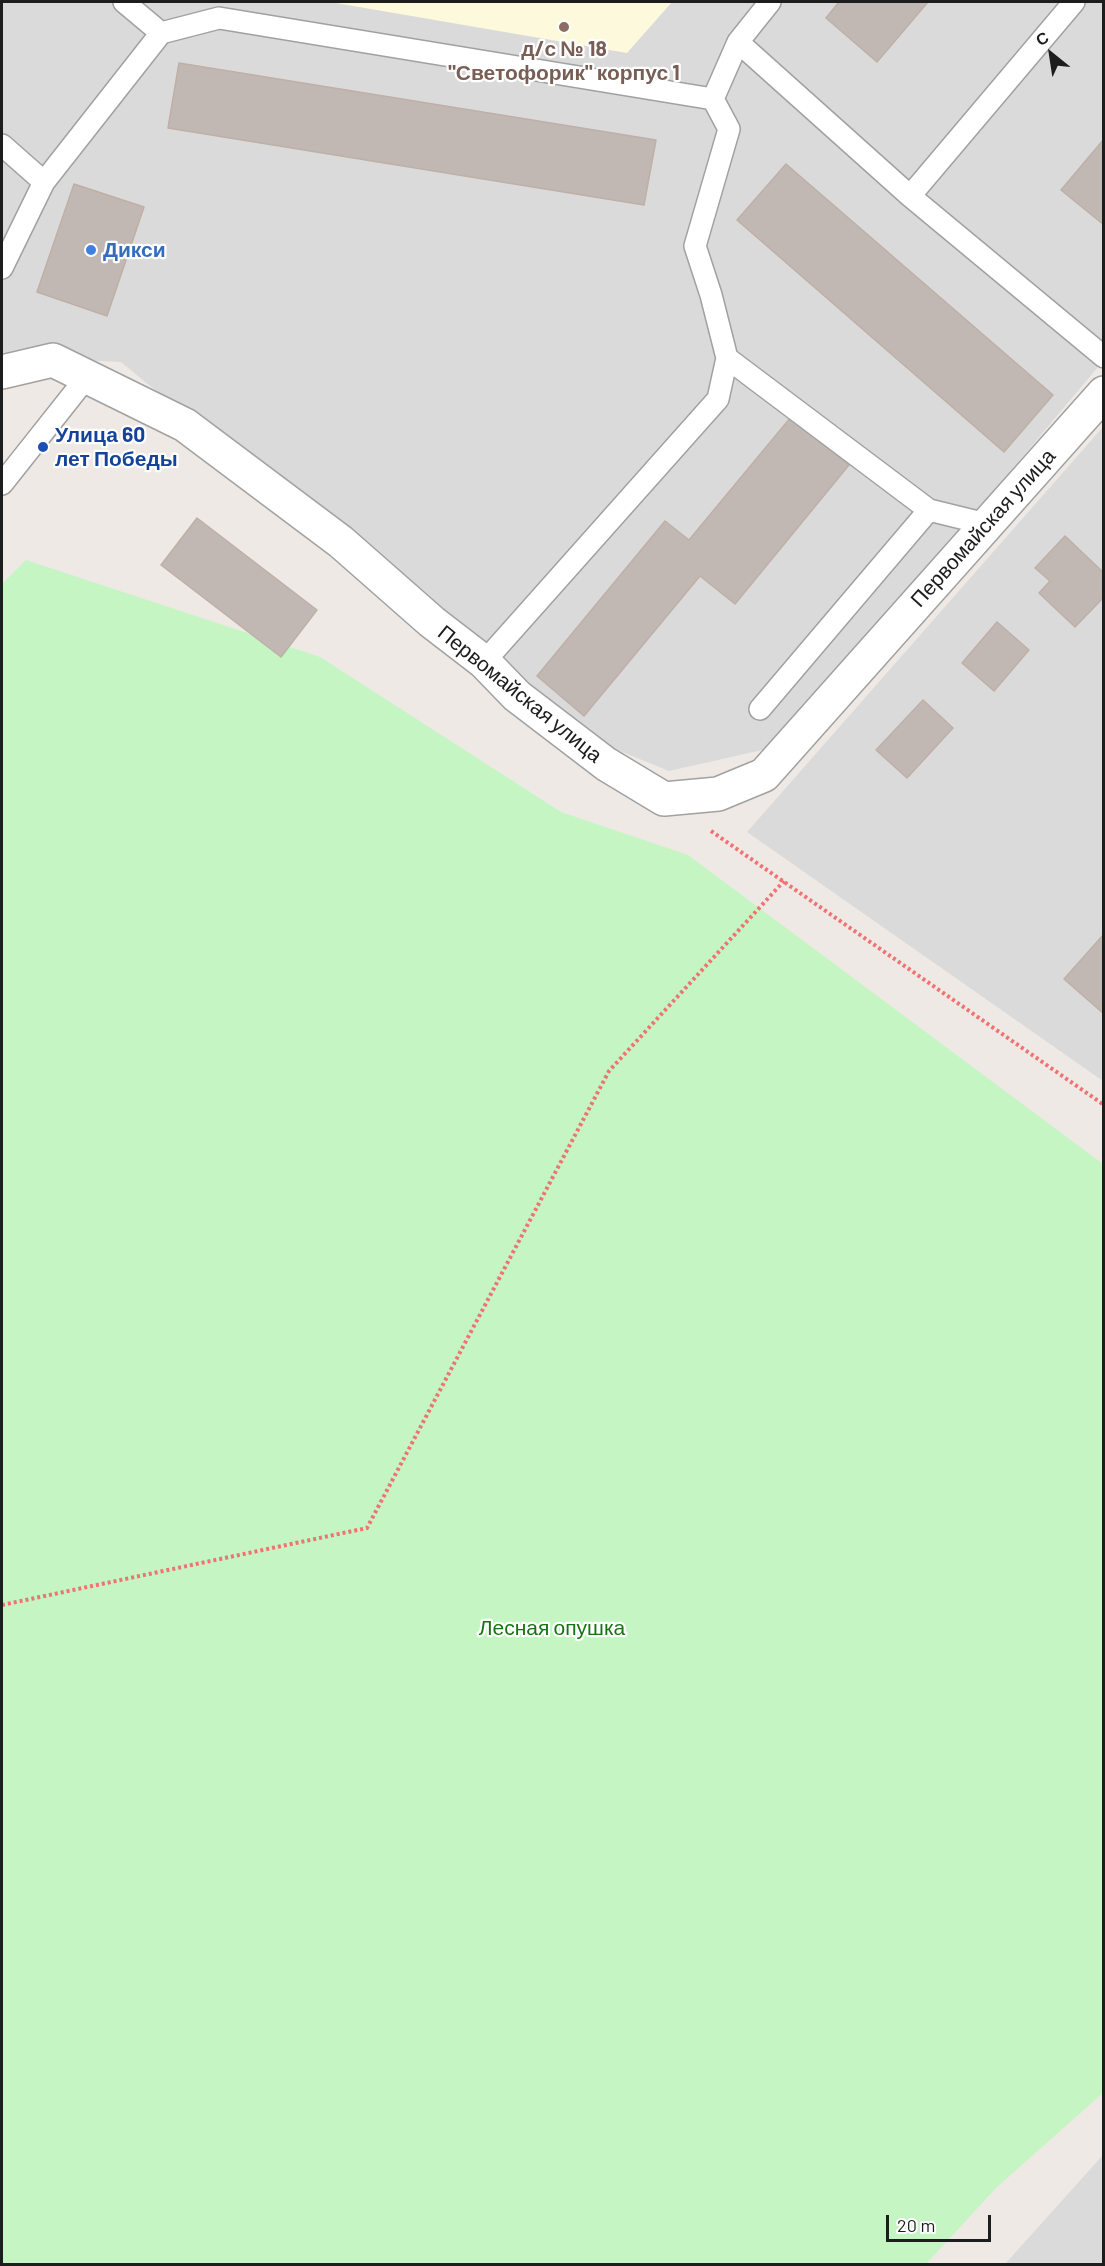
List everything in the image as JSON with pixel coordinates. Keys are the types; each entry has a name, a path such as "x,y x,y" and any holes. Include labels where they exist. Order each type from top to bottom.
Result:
{"street":[{"name":"Первомайская улица","path":"2,372 52,360 185,425 341,542 432,622 484,662 517,696 597,758 664,799 718,794 764,775 1104,393"}],"lane":[{"path":"124,2 161,33"},
{"path":"713,99 738,42 770,2"},
{"path":"909,196 1074,2"},
{"path":"2,268 44,182 161,33 219,18 713,99"},
{"path":"738,42 909,196 1104,357"},
{"path":"484,662 718,399 727,358 695,246 729,129 713,99"},
{"path":"2,145 44,182"},
{"path":"727,358 929,510 986,524"},
{"path":"2,484 86,378"},
{"path":"760,709 929,510"}],"path":[{"path":"710,830 1104,1105"},
{"path":"2,1605 367,1528 609,1071 784,881"}],"shaded area":[{"path":"2,2 1103,2 1103,361 780,746 669,771 556,725 484,662 121,362 2,356"},
{"name":"д/с № 18 \"Светофорик\" корпус 1","path":"330,2 672,2 627,53"},
{"path":"1103,427 1103,1081 747,832"},
{"path":"1103,2155 1103,2264 1005,2264"}],"green space":[{"name":"Лесная опушка","path":"26,560 320,657 561,812 688,855 1103,1164 1104,2092 997,2187 926,2264 2,2264 2,584"}],"building":[{"path":"839,2 928,2 877,62 826,18"},
{"path":"179,63 656,140 644,205 168,128"},
{"path":"1104,139 1104,225 1061,190"},
{"path":"786,164 1053,395 1004,452 737,220"},
{"name":"Дикси","path":"74,184 144,207 107,316 37,292"},
{"path":"791,417 849,465 735,604 700,576 584,716 537,676 665,521 689,540"},
{"path":"197,518 317,610 281,657 161,565"},
{"path":"1065,536 1104,573 1104,597 1075,627 1039,593 1050,581 1035,568"},
{"path":"997,622 1029,650 994,691 962,663"},
{"path":"923,700 953,728 907,778 876,750"},
{"path":"1104,934 1104,1014 1064,979"}],"place":[{"name":"д/с № 18 \"Светофорик\" корпус 1","path":"564,27"},
{"name":"Дикси","path":"91,250"},
{"name":"Улица 60 лет Победы","path":"43,447"}]}
